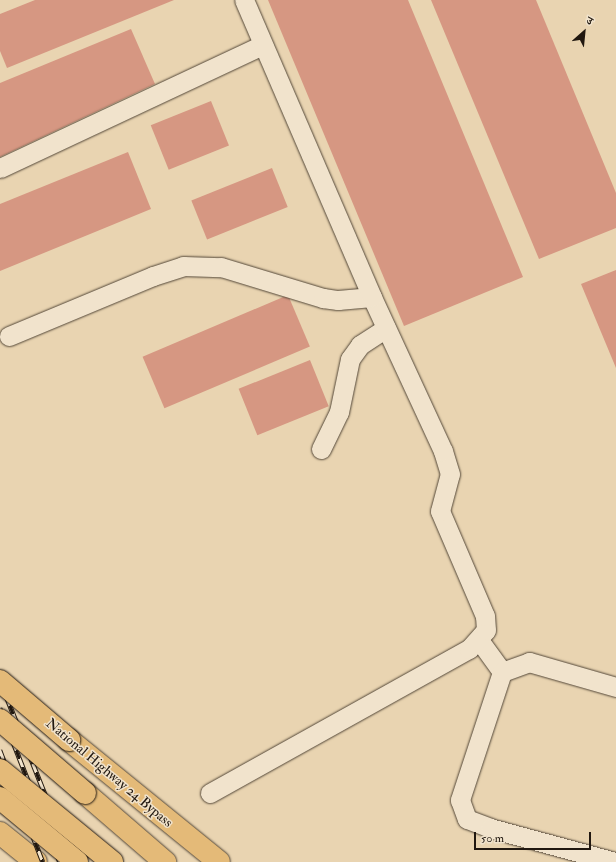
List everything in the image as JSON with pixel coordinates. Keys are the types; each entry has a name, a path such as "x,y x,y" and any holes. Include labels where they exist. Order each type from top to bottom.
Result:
{"highway":[{"name":"National Highway 24 Bypass","path":"0,681 69,740 219,862"},
{"path":"0,720 165,862"},
{"path":"0,770 112,862"},
{"path":"0,798 77,862"},
{"path":"0,833 36,862"}],"street":[{"path":"210,793 470,648 479,640 486,630 485,616 440,510 449,483 448,464 372,297 244,0"},
{"path":"0,168 263,45"},
{"path":"9,336 154,276 183,266 221,267 323,298 338,300 372,297"},
{"path":"321,449 339,412 350,359 360,345 386,328"},
{"path":"479,640 502,672"},
{"path":"502,672 529,662 616,687"},
{"path":"502,672 460,800 467,819 490,828 615,862"}],"building":[{"path":"35,0 174,0 7,68 0,51 0,14"},
{"path":"268,0 408,0 523,277 404,326"},
{"path":"431,0 536,0 616,193 616,228 539,259"},
{"path":"131,29 155,84 0,157 0,83"},
{"path":"211,101 229,146 169,170 151,125"},
{"path":"128,152 151,209 0,271 0,204"},
{"path":"272,168 288,207 207,240 191,201"},
{"path":"616,270 616,368 581,284"},
{"path":"288,295 310,347 164,408 143,357"},
{"path":"310,360 329,406 257,435 239,389"}],"railway":[{"path":"0,680 72,862"},
{"path":"0,708 60,862"},
{"path":"0,750 43,862"}]}
